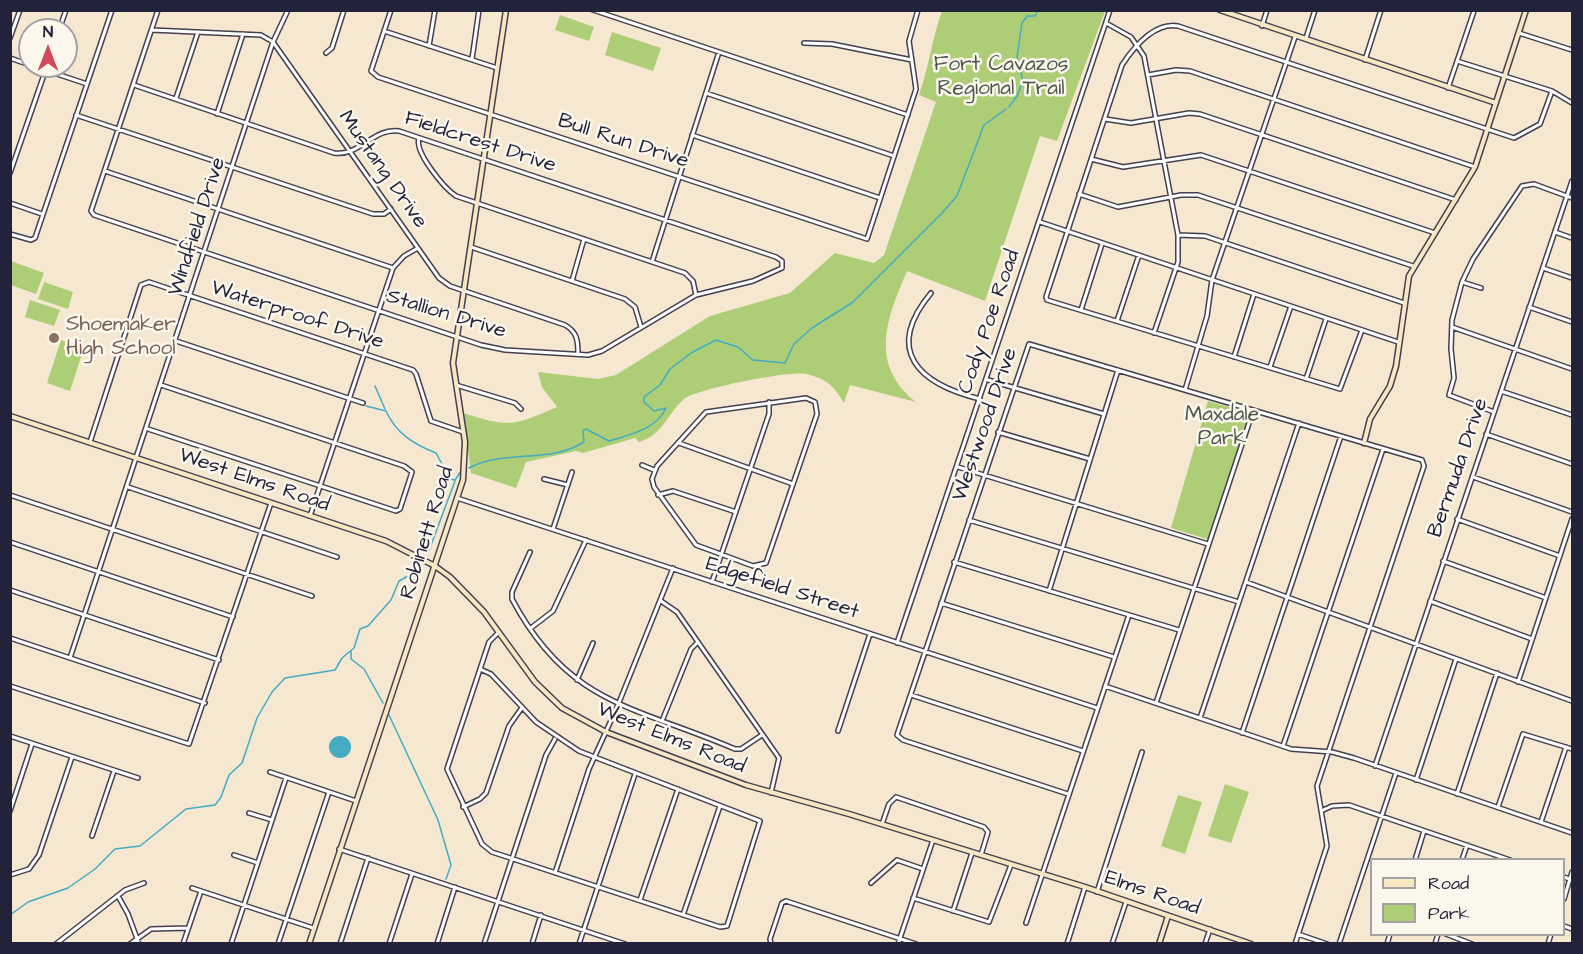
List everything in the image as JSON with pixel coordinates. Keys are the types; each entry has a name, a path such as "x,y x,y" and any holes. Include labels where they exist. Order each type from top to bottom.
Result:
{"street":[{"path":"10,38 20,10"},
{"path":"10,234 33,240 112,10"},
{"path":"158,10 105,171 393,268"},
{"name":"Windfield Drive","path":"70,658 234,167 273,42 288,10"},
{"path":"326,53 332,48 344,10"},
{"path":"391,10 384,31 498,68"},
{"path":"429,46 435,10"},
{"path":"472,60 479,10"},
{"name":"Robinett Road","path":"309,944 435,566 466,462 464,433 454,385 453,363 506,10"},
{"path":"593,10 908,115"},
{"path":"692,135 880,198 916,89 909,41 918,10"},
{"name":"Cody Poe Road","path":"897,643 1110,10"},
{"path":"1220,10 1496,104"},
{"path":"1262,26 1267,10"},
{"path":"1305,40 1315,10"},
{"path":"1365,60 1381,10"},
{"path":"1364,443 1370,419 1392,380 1404,303 1413,266 1475,167 1526,10"},
{"path":"1448,88 1474,11"},
{"path":"1106,22 1122,30 1138,46 1144,56 1178,235 1180,251 1177,268 1154,333"},
{"path":"1362,330 1342,388 1047,300 1066,232 1122,65 1138,46 1161,27 1174,26 1514,138 1523,135 1542,121 1552,91"},
{"path":"152,30 243,34 261,36 273,42"},
{"name":"Bull Run Drive","path":"384,31 371,71 378,77 867,239 880,198"},
{"path":"175,99 198,32"},
{"path":"1519,33 1572,50"},
{"path":"217,114 243,34"},
{"path":"1184,390 1209,308 1212,280 1295,37"},
{"name":"Mustang Drive","path":"273,42 439,278 450,286 565,325 575,332 578,340 578,354"},
{"path":"804,43 832,44 912,60"},
{"path":"652,262 718,52"},
{"path":"1457,61 1552,91 1572,103"},
{"path":"1148,75 1176,70 1190,71 1475,167"},
{"path":"10,173 43,78"},
{"path":"72,78 87,84"},
{"path":"134,86 334,153 351,152"},
{"path":"706,93 894,156"},
{"path":"1105,119 1131,123 1189,113 1200,114 1456,200"},
{"path":"76,115 373,214 384,214 392,209"},
{"name":"Fieldcrest Drive","path":"351,152 390,131 419,138 776,257 783,264"},
{"path":"419,138 418,149 444,186 456,196 685,273 693,281 696,295"},
{"path":"1091,159 1123,166 1201,155 1435,233"},
{"name":"Stallion Drive","path":"105,171 92,214 456,336 505,350 578,354 602,351 696,295 753,281 779,270 783,264"},
{"name":"Bermuda Drive","path":"1375,766 1572,181"},
{"path":"1494,412 1449,395 1454,378 1450,343 1462,282 1473,259 1522,186 1534,184 1572,198"},
{"path":"1079,194 1118,207 1171,197 1196,195 1413,266"},
{"path":"10,203 42,214"},
{"path":"1040,222 1398,342"},
{"path":"1555,232 1572,238"},
{"path":"1178,235 1195,234 1226,243 1404,303"},
{"path":"572,281 584,239"},
{"path":"1080,310 1102,244"},
{"path":"471,247 628,300 637,312 642,327"},
{"path":"310,516 393,268 404,256 418,248"},
{"path":"1117,321 1140,255"},
{"path":"1543,268 1572,278"},
{"name":"Waterproof Drive","path":"90,442 141,285 149,282 415,372 430,421 464,433"},
{"path":"1462,282 1480,288"},
{"path":"931,292 918,309 911,325 909,342 913,358 922,372 935,384 980,399"},
{"path":"1234,357 1254,294"},
{"path":"1270,367 1291,306"},
{"path":"1529,307 1572,322"},
{"path":"1306,379 1326,319"},
{"path":"1452,327 1572,369"},
{"path":"176,341 363,403"},
{"name":"Westwood Drive","path":"1068,794 897,736 1013,387 1027,348 1031,344 1420,459 1424,463 1370,627"},
{"path":"1049,591 1118,370"},
{"path":"987,380 1104,414"},
{"path":"147,429 396,511 400,509 412,472 404,466 161,385"},
{"path":"454,385 515,403 521,409"},
{"path":"1501,391 1572,416"},
{"path":"806,398 817,405 817,414 766,563 753,566 703,549 691,541 658,495 653,483 654,470 679,443 698,418 706,412 806,398"},
{"path":"712,582 769,414 770,402"},
{"path":"1156,703 1253,411"},
{"name":"West Elms Road","path":"10,416 386,541 435,566 471,596 535,682 562,708 606,732 771,793 882,824 1042,874"},
{"path":"1200,718 1299,423"},
{"path":"998,432 1090,459"},
{"path":"1486,434 1572,464"},
{"path":"1242,733 1341,436"},
{"path":"679,443 793,484"},
{"path":"1283,746 1383,449"},
{"path":"642,465 654,470"},
{"path":"957,467 1209,544"},
{"path":"553,530 572,472"},
{"path":"1472,476 1572,512"},
{"path":"544,479 568,485"},
{"path":"128,487 337,557"},
{"path":"658,495 673,492 736,512"},
{"path":"10,495 312,596"},
{"name":"Edgefield Street","path":"457,498 1097,708"},
{"path":"10,686 189,744 272,503"},
{"path":"969,519 1239,602"},
{"path":"1457,519 1560,556"},
{"path":"1518,682 1572,519"},
{"path":"531,628 553,611 586,540"},
{"path":"10,542 233,617"},
{"path":"530,552 511,595 531,628 557,662 577,680 618,705 738,749 762,735"},
{"path":"1443,561 1546,598"},
{"path":"954,562 1180,630"},
{"path":"555,873 593,759 618,705 673,568"},
{"path":"1246,582 1572,701"},
{"path":"10,590 219,660"},
{"path":"661,601 673,608 780,761 771,793"},
{"path":"1430,601 1533,639"},
{"path":"941,603 1114,657"},
{"path":"1026,923 1128,615"},
{"path":"1295,944 1327,846 1316,792 1370,627"},
{"path":"480,669 490,674 521,709 556,738 593,759 760,821 728,924 724,927 683,915 484,847 463,807 447,769 480,669 489,642 498,633"},
{"path":"838,731 870,634"},
{"path":"10,638 205,703"},
{"path":"662,721 691,649 698,642"},
{"path":"577,680 593,643"},
{"path":"1416,780 1457,659"},
{"path":"1457,794 1497,673"},
{"path":"1105,686 1283,746 1306,751 1328,752 1375,766 1572,833"},
{"path":"911,695 1083,751"},
{"path":"463,807 480,799 486,793 509,726 521,709"},
{"path":"1498,808 1523,734 1572,749"},
{"path":"10,736 138,778"},
{"path":"484,944 546,755 556,738"},
{"path":"10,811 32,744"},
{"path":"1541,823 1566,747"},
{"path":"1097,892 1142,752"},
{"path":"10,875 29,869 39,855 72,757"},
{"path":"92,836 114,771"},
{"path":"270,772 356,801"},
{"path":"1339,944 1396,773"},
{"path":"579,944 635,774"},
{"path":"231,944 286,778"},
{"path":"640,900 678,789"},
{"path":"278,944 329,792"},
{"path":"882,824 889,804 896,797 984,827 988,832 981,855"},
{"path":"683,915 720,806"},
{"path":"1321,811 1332,806 1349,806 1504,858"},
{"path":"249,813 272,820"},
{"path":"1416,858 1424,831"},
{"path":"898,944 933,840"},
{"path":"1463,858 1467,845"},
{"path":"339,849 626,944"},
{"path":"953,911 972,853"},
{"path":"234,855 258,862"},
{"path":"340,944 368,858"},
{"path":"871,883 897,860 923,868"},
{"path":"913,898 989,922 1011,865"},
{"path":"1565,894 1572,872"},
{"path":"389,944 412,873"},
{"name":"Elms Road","path":"1042,874 1251,943"},
{"path":"56,944 132,886 144,883"},
{"path":"437,944 455,887"},
{"path":"1067,944 1085,887"},
{"path":"192,888 314,928"},
{"path":"183,944 201,891"},
{"path":"118,896 128,914 139,944"},
{"path":"771,943 784,901 916,944"},
{"path":"1112,944 1126,902"},
{"path":"532,944 541,915"},
{"path":"1159,944 1168,916"},
{"path":"130,944 151,929 188,928"},
{"path":"1205,944 1210,930"},
{"path":"1298,934 1327,944"},
{"path":"1451,936 1472,944"}],"green space":[{"name":"Fort Cavazos Regional Trail","path":"942,11 1105,11 1057,141 1040,136 985,301 907,271 888,323 887,356 892,372 901,387 916,402 850,385 844,403 829,384 813,376 782,375 706,390 692,395 678,405 654,434 639,442 635,438 583,453 576,451 526,462 516,488 471,473 463,413 492,421 511,423 557,407 542,387 538,372 598,379 616,375 710,316 790,293 835,253 874,263 884,255 936,102 919,95"},
{"path":"560,15 594,27 589,41 555,30"},
{"path":"612,32 661,48 653,71 605,55"},
{"path":"11,261 44,273 36,294 11,285"},
{"path":"44,282 73,292 68,309 38,299"},
{"path":"30,300 60,310 54,326 25,317"},
{"path":"61,340 84,348 70,391 47,383"},
{"name":"Maxdale Park","path":"1208,401 1249,413 1210,540 1171,528"},
{"path":"1225,784 1249,792 1231,843 1208,836"},
{"path":"1178,795 1202,802 1185,854 1161,846"}],"water":[{"path":"340,736 348,739 351,747 348,755 340,758 332,755 329,747 332,739"}],"waterway":[{"path":"1009,107 1017,96 1023,81 1017,57 1022,23 1027,16 1035,16 1038,10"},
{"path":"469,468 497,459 557,453 571,449 584,442 583,431 586,429 609,441 642,430 656,421 666,408 654,411 644,402 644,397 660,385 670,369 691,353 716,340 738,347 753,360 785,363 794,344 812,328 853,302 957,196 984,125 1006,109"},
{"path":"375,386 385,409"},
{"path":"366,406 386,411 400,432 420,446 436,453 450,479 455,480 461,471"},
{"path":"428,553 455,481"},
{"path":"10,915 28,902 68,888 95,869 115,849 140,846 186,809 215,805 221,797 229,775 242,763 257,718 272,692 285,678 335,670 342,658 354,648 360,629 368,626 391,600 399,581 417,571 421,564"},
{"path":"351,652 351,659 364,669 383,703"},
{"path":"389,715 438,820 451,865 446,879"}],"place":[{"name":"Shoemaker High School","path":"54,338"}]}
